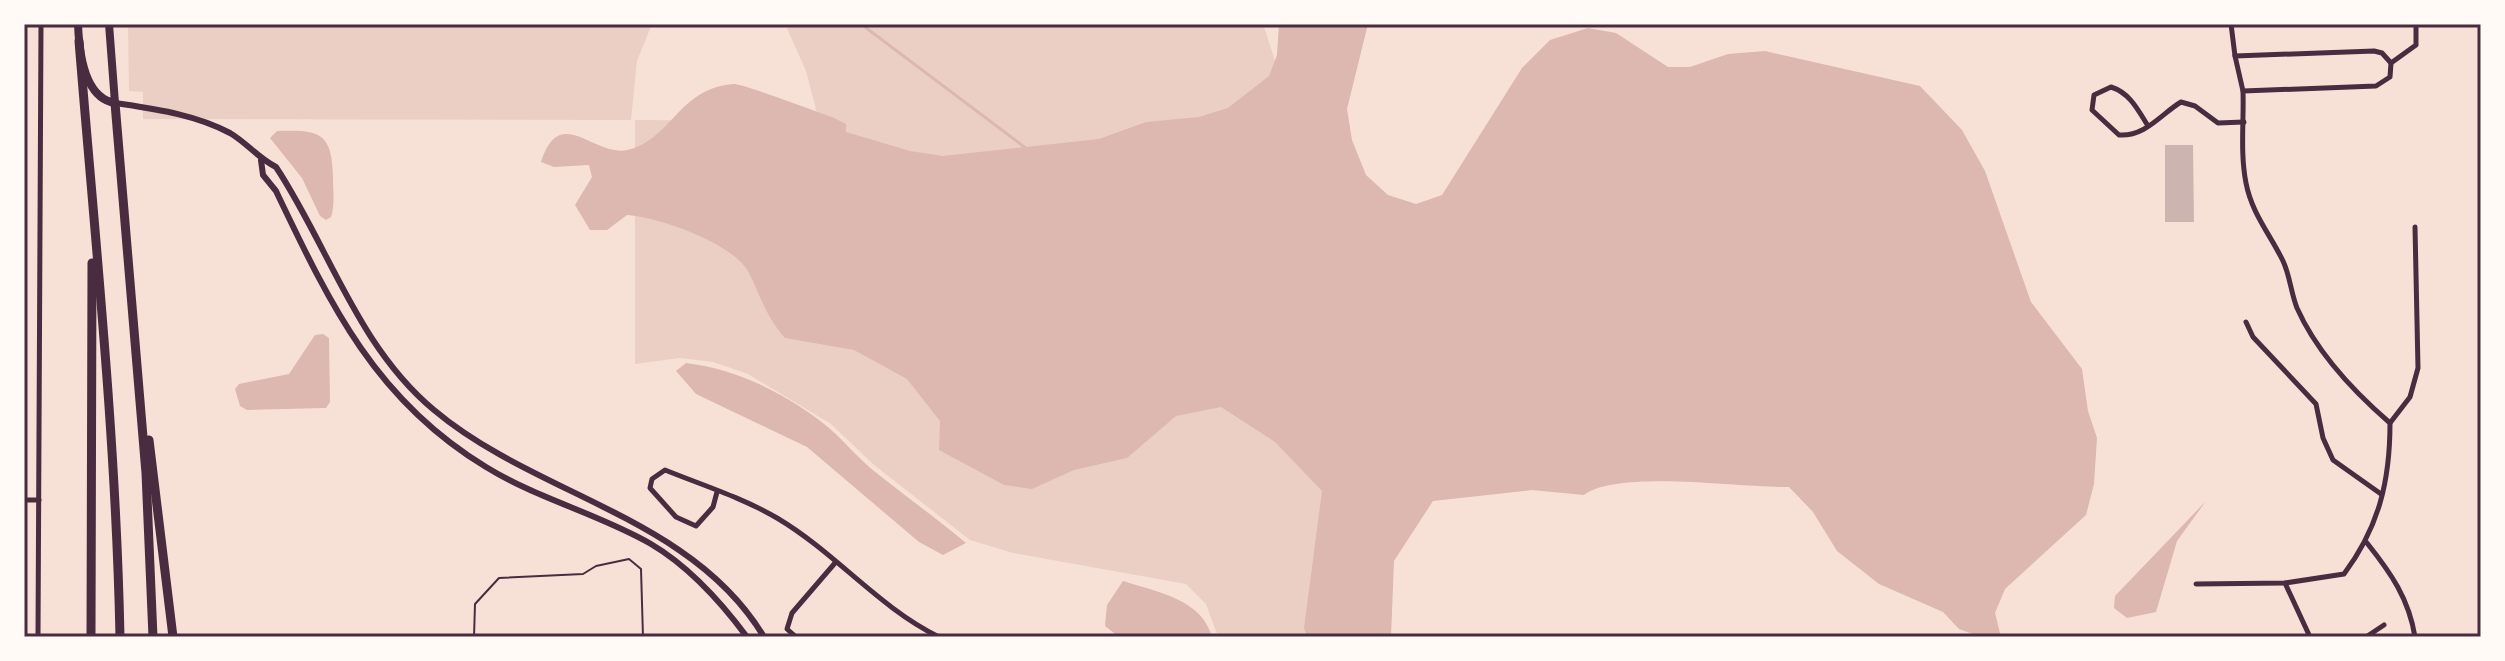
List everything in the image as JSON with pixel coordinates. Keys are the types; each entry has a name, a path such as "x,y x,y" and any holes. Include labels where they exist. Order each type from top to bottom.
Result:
{"highway":[{"path":"78,24 118,525 120,637"},
{"path":"109,24 135,338 153,637"},
{"path":"79,41 91,87 97,97 115,103"},
{"path":"91,637 92,207"},
{"path":"135,338 173,637"}],"street":[{"path":"38,637 41,24"},
{"path":"2231,24 2243,91 2243,162 2257,220 2273,241 2290,275 2297,307 2325,355 2357,394 2390,423"},
{"path":"2391,63 2416,45 2416,24"},
{"path":"2235,56 2374,51 2382,53 2391,63 2390,77 2376,86 2243,91"},
{"path":"2148,126 2128,95 2120,89 2103,88 2094,95 2092,110 2119,135 2137,134 2148,126 2181,102 2195,106 2218,123 2244,122"},
{"path":"115,103 170,112 212,125 236,136 261,160 276,167 344,291 392,368 431,408 476,443 677,546 712,575 764,637"},
{"path":"261,160 263,175 276,191 329,299 377,375 416,415 452,445 488,469 651,544 693,575 747,637"},
{"path":"2196,584 2285,583 2344,574 2367,543 2390,463 2390,423 2410,397 2418,368 2415,227"},
{"path":"329,299 344,291"},
{"path":"2246,322 2253,337 2316,404 2323,438 2333,460 2381,494"},
{"path":"717,492 713,507 696,526 676,517 650,488 658,471 665,470 717,492 776,517 892,610 939,637"},
{"path":"24,500 39,500"},
{"path":"2367,543 2399,586 2411,611 2415,637"},
{"path":"796,637 787,629 792,613 835,563"},
{"path":"2285,583 2310,637"},
{"path":"2366,637 2384,625"}],"lane":[{"path":"474,637 475,604 499,578 583,574 596,566 629,559 641,569 643,637"}],"shaded area":[{"path":"128,24 652,24 637,61 631,120 143,119 143,92 129,91"},
{"path":"785,24 1263,24 1388,407 1387,637 1218,637 1206,604 1186,584 1013,553 970,540 874,465 831,424 748,374 713,362 680,358 635,364 635,120 819,121 806,71"},
{"path":"1279,24 1368,24 1347,109 1352,140 1366,175 1388,195 1416,204 1442,195 1522,68 1550,40 1588,28 1616,33 1668,67 1690,67 1728,54 1765,51 1920,86 1962,130 1985,171 2031,302 2082,369 2088,411 2097,438 2094,484 2086,515 2005,589 1995,613 2001,637 1981,637 1959,629 1943,612 1879,584 1837,551 1813,512 1789,487 1651,481 1601,487 1584,495 1532,490 1433,501 1394,561 1391,637 1307,637 1304,628 1322,491 1275,442 1221,407 1176,416 1127,458 1074,470 1032,489 1004,485 939,450 940,421 907,379 854,350 785,338 768,315 749,273 728,252 675,226 641,217 627,215 607,230 590,230 575,205 592,177 589,165 554,167 541,162 549,145 558,136 568,134 614,150 627,150 642,144 700,95 734,84 832,117 846,124 846,132 910,151 943,156 1099,139 1146,122 1199,117 1228,108 1269,76 1277,55"},
{"path":"277,131 313,133 326,143 332,163 334,198 331,217 326,220 320,216 302,178 270,138"},
{"path":"323,334 329,338 330,402 326,408 247,410 240,406 235,389 239,384 289,374 315,335"},
{"path":"686,363 724,371 762,385 797,405 829,428 874,471 966,543 943,555 919,542 807,447 696,394 676,371"},
{"path":"2206,501 2177,541 2156,612 2127,618 2114,608 2115,596"},
{"path":"1123,581 1188,605 1207,624 1212,637 1119,637 1105,626 1107,605"}],"building":[{"path":"2165,145 2193,145 2194,222 2165,222"}],"waterway":[{"path":"861,24 1027,149"}]}
